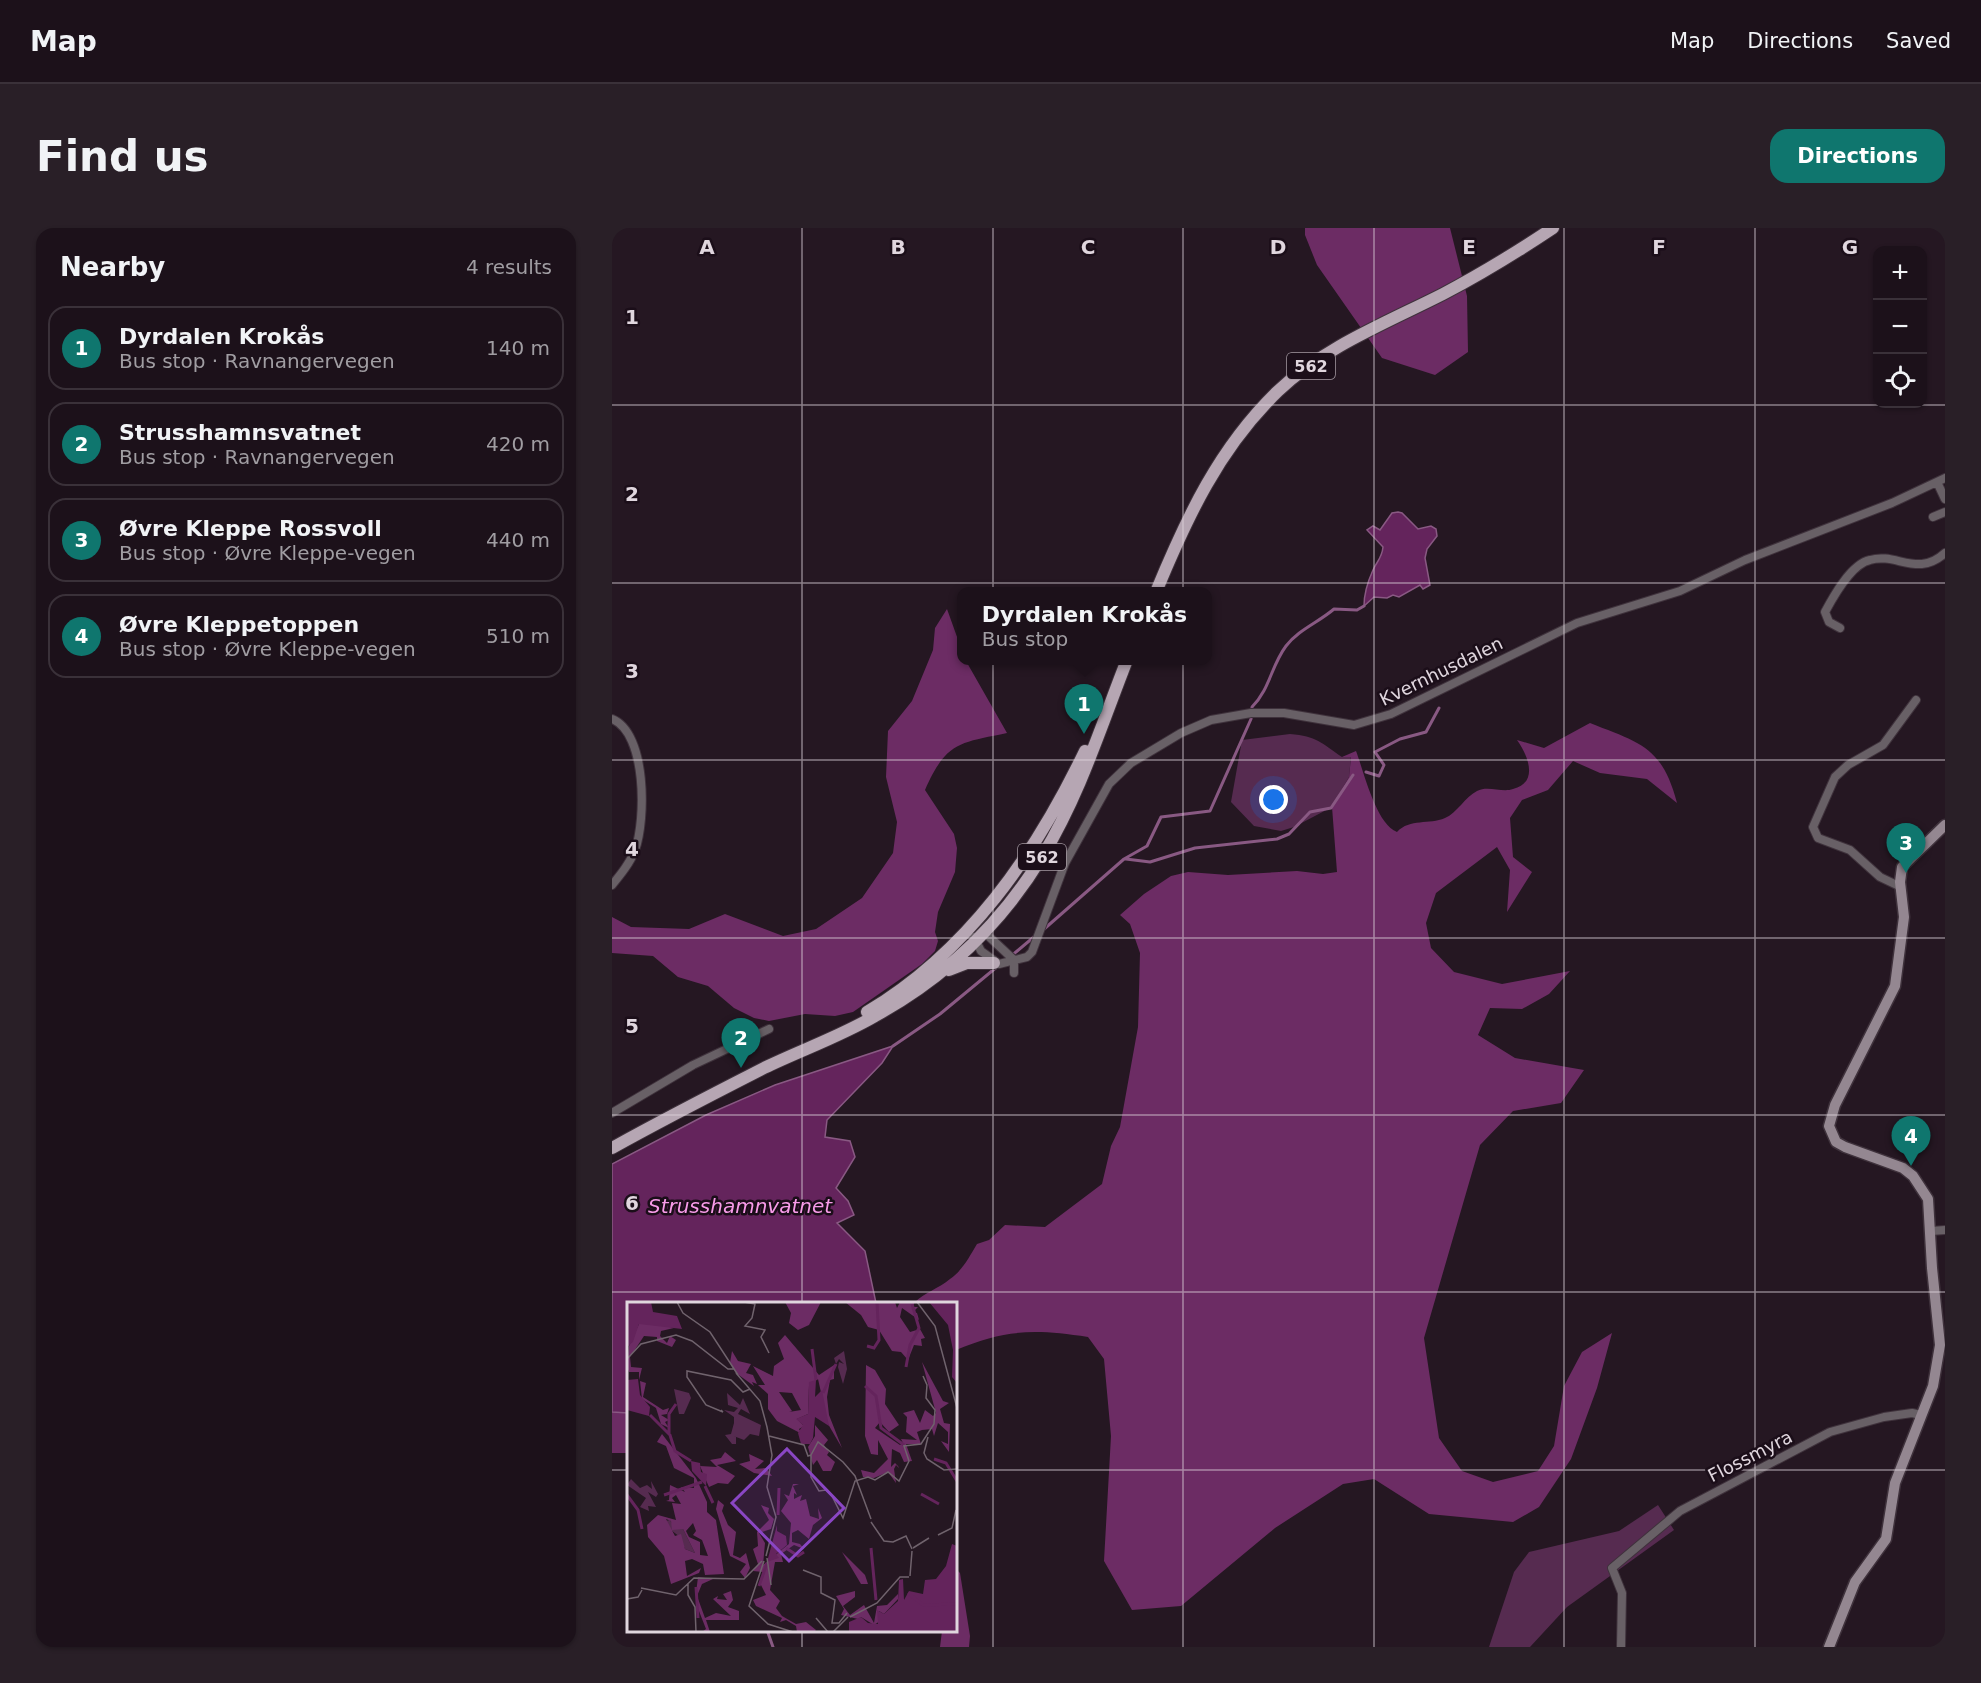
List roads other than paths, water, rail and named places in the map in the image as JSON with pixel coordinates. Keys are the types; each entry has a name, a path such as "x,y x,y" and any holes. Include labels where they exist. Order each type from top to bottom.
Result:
{"main road":[{"name":"562","path":"1158,587 1180,532 1210,475 1242,430 1279,390 1338,348 1461,285 1553,228"},
{"name":"562","path":"929,980 986,931 1034,870 1058,828 1106,722 1125,665"},
{"name":"562","path":"849,1026 913,980 970,929 1008,885 1039,838 1065,792 1104,711 1110,705"},
{"name":"562","path":"612,1148 675,1113 818,1043 929,980 962,964 994,963"}],"street":[{"name":"Kvernhusdalen","path":"994,963 1005,964 1027,957 1035,947 1065,863 1109,784 1131,763 1181,733 1211,720 1251,713 1284,713 1347,724 1371,721 1413,705 1482,667 1577,623 1674,594 1745,560 1892,503 1945,478"},
{"path":"1937,482 1945,499"},
{"path":"1933,517 1945,512"},
{"path":"1840,628 1829,622 1825,612 1836,592 1862,562 1872,559 1916,564 1934,563 1945,553"},
{"path":"1901,887 1881,878 1850,850 1818,838 1812,827 1836,777 1855,760 1883,745 1916,700"},
{"path":"612,719 623,726 630,736 639,771 642,811 635,849 612,885"},
{"path":"1829,1647 1855,1582 1886,1539 1895,1483 1940,1357 1928,1199 1913,1176 1903,1168 1854,1151 1836,1142 1829,1126 1840,1094 1895,986 1904,917 1900,875 1906,862 1945,825"},
{"path":"970,929 986,931 1014,960 1014,973"},
{"path":"970,929 981,951 994,963"},
{"path":"612,1113 693,1065 769,1029"},
{"path":"1931,1231 1945,1230"},
{"name":"Flossmyra","path":"1621,1647 1622,1593 1612,1568 1680,1511 1830,1432 1884,1417 1912,1413 1921,1415"}],"water":[{"path":"1392,513 1402,513 1418,529 1431,526 1436,529 1437,536 1427,549 1425,558 1430,585 1423,589 1420,585 1399,597 1393,595 1387,598 1374,597 1364,606 1368,583 1383,547 1367,530 1373,526 1380,530"},
{"name":"Strusshamnvatnet","path":"893,1046 882,1063 827,1120 825,1137 850,1141 855,1157 836,1188 848,1201 854,1215 837,1223 865,1251 876,1302 627,1302 627,1413 612,1412 612,1164 706,1115 775,1085"}],"waterway":[{"path":"1043,930 1124,859 1147,846 1161,817 1210,811 1251,719 1252,707 1263,693 1286,646 1296,635 1334,609 1357,610 1364,606"},
{"path":"1366,772 1379,776 1384,765 1375,752 1400,739 1426,732 1439,708"},
{"path":"1126,859 1150,862 1195,848 1277,839 1289,834 1310,812 1331,808 1353,775"},
{"path":"1010,957 1035,936"},
{"path":"893,1046 940,1014 998,966"},
{"path":"768,1632 773,1647"}],"place":[{"name":"Dyrdalen Krokås","path":"1084,734"},
{"name":"Øvre Kleppe Rossvoll","path":"1906,873"},
{"name":"Strusshamnsvatnet","path":"741,1068"},
{"name":"Øvre Kleppetoppen","path":"1911,1166"}]}
